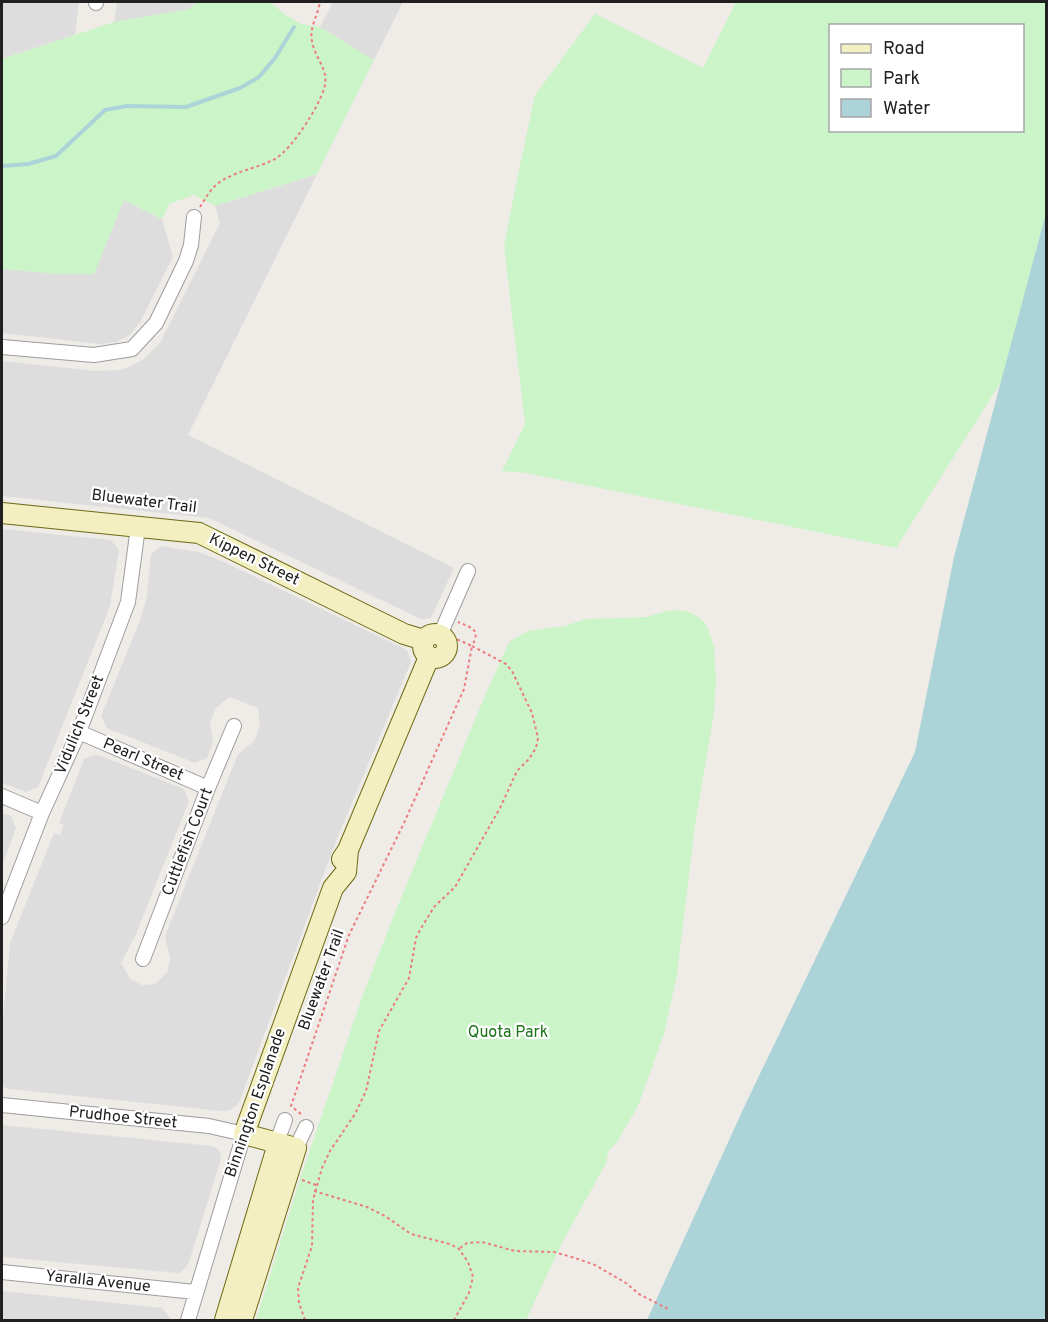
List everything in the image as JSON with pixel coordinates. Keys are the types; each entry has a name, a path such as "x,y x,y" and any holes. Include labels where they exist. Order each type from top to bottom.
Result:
{"street":[{"path":"2,347 94,355 132,349 156,323 186,261 191,245 194,217"},
{"name":"Kippen Street","path":"2,513 199,533 404,634 436,636"},
{"name":"Vidulich Street","path":"2,918 42,813 79,732 128,602 138,527"},
{"name":"Binnington Esplanade","path":"188,1320 244,1134 333,888 346,872 348,850 436,636 468,571"},
{"name":"Cuttlefish Court","path":"143,959 234,726"},
{"name":"Pearl Street","path":"79,732 208,788"},
{"path":"2,796 42,813"},
{"name":"Prudhoe Street","path":"2,1105 216,1127 244,1134"},
{"name":"Binnington Esplanade","path":"242,1320 283,1145 285,1120"},
{"name":"Binnington Esplanade","path":"225,1320 283,1145 307,1123"},
{"path":"244,1134 283,1145"},
{"name":"Yaralla Avenue","path":"2,1272 195,1292"}],"path":[{"path":"194,217 211,190 220,182 232,175 276,159 297,137 325,87 324,69 314,49 312,39 312,29 320,2"},
{"path":"436,636 473,629 476,636 472,646"},
{"path":"305,1320 299,1303 298,1288 312,1246 316,1185 330,1151 355,1114 366,1091 379,1031 409,978 416,938 434,907 455,887 500,808 517,771 536,748 538,738 532,713 512,671 498,659 472,646 436,636"},
{"name":"Bluewater Trail","path":"307,1123 291,1106 340,959 349,934 404,823 464,689 472,646"},
{"path":"301,1180 316,1185"},
{"path":"314,1191 367,1207 411,1234 450,1244 459,1249 470,1266 473,1281 454,1320"},
{"path":"459,1249 467,1243 482,1242 515,1251 554,1252 595,1265 626,1283 639,1294 670,1310"}],"shaded area":[{"path":"2,2 79,2 75,35 2,59"},
{"path":"117,2 196,2 191,9 114,22"},
{"path":"333,2 403,2 374,60 320,27"},
{"path":"317,174 188,435 454,568 431,618 421,619 209,518 2,496 2,361 94,371 121,370 143,360 160,343 220,223 215,206"},
{"path":"124,200 162,219 173,257 140,322 130,335 116,342 101,344 2,333 2,268"},
{"path":"2,529 111,540 119,550 110,606 38,787 26,792 2,783"},
{"path":"161,546 199,552 222,561 407,650 411,662 336,841 240,1100 230,1110 222,1111 9,1089 2,1086 2,1028 10,943 54,833 60,835 64,825 59,823 84,759 96,754 184,789 189,801 136,934 121,963 130,979 142,985 155,984 167,973 170,958 165,936 238,754 254,741 260,726 258,708 230,697 216,708 210,722 213,742 207,758 195,763 107,728 101,716 141,618 147,596 151,554"},
{"path":"2,813 11,816 16,828 2,866"},
{"path":"2,1125 212,1146 218,1149 221,1154 220,1162 189,1262 185,1268 179,1273 2,1257"},
{"path":"2,1291 162,1308 171,1320 2,1320"}],"green space":[{"path":"196,2 266,2 273,4 301,24 320,27 374,60 317,174 215,206 194,195 169,204 162,219 124,200 94,274 57,274 2,269 2,59 114,22 190,9"},
{"path":"736,2 1046,2 1046,213 1003,379 896,548 526,473 502,471 525,424 504,246 519,170 535,95 595,14 703,68"},
{"name":"Quota Park","path":"678,610 690,612 707,626 714,646 716,680 714,713 695,825 677,975 664,1034 638,1106 617,1142 609,1150 606,1163 562,1243 526,1320 256,1320 299,1182 365,989 509,642 528,631 565,626 586,619 647,617"}],"water":[{"path":"1046,213 1046,1320 647,1320 746,1103 915,752 954,557"}],"waterway":[{"path":"2,166 28,164 56,156 105,110 127,106 186,107 240,88 259,77 275,58 294,27"}]}
